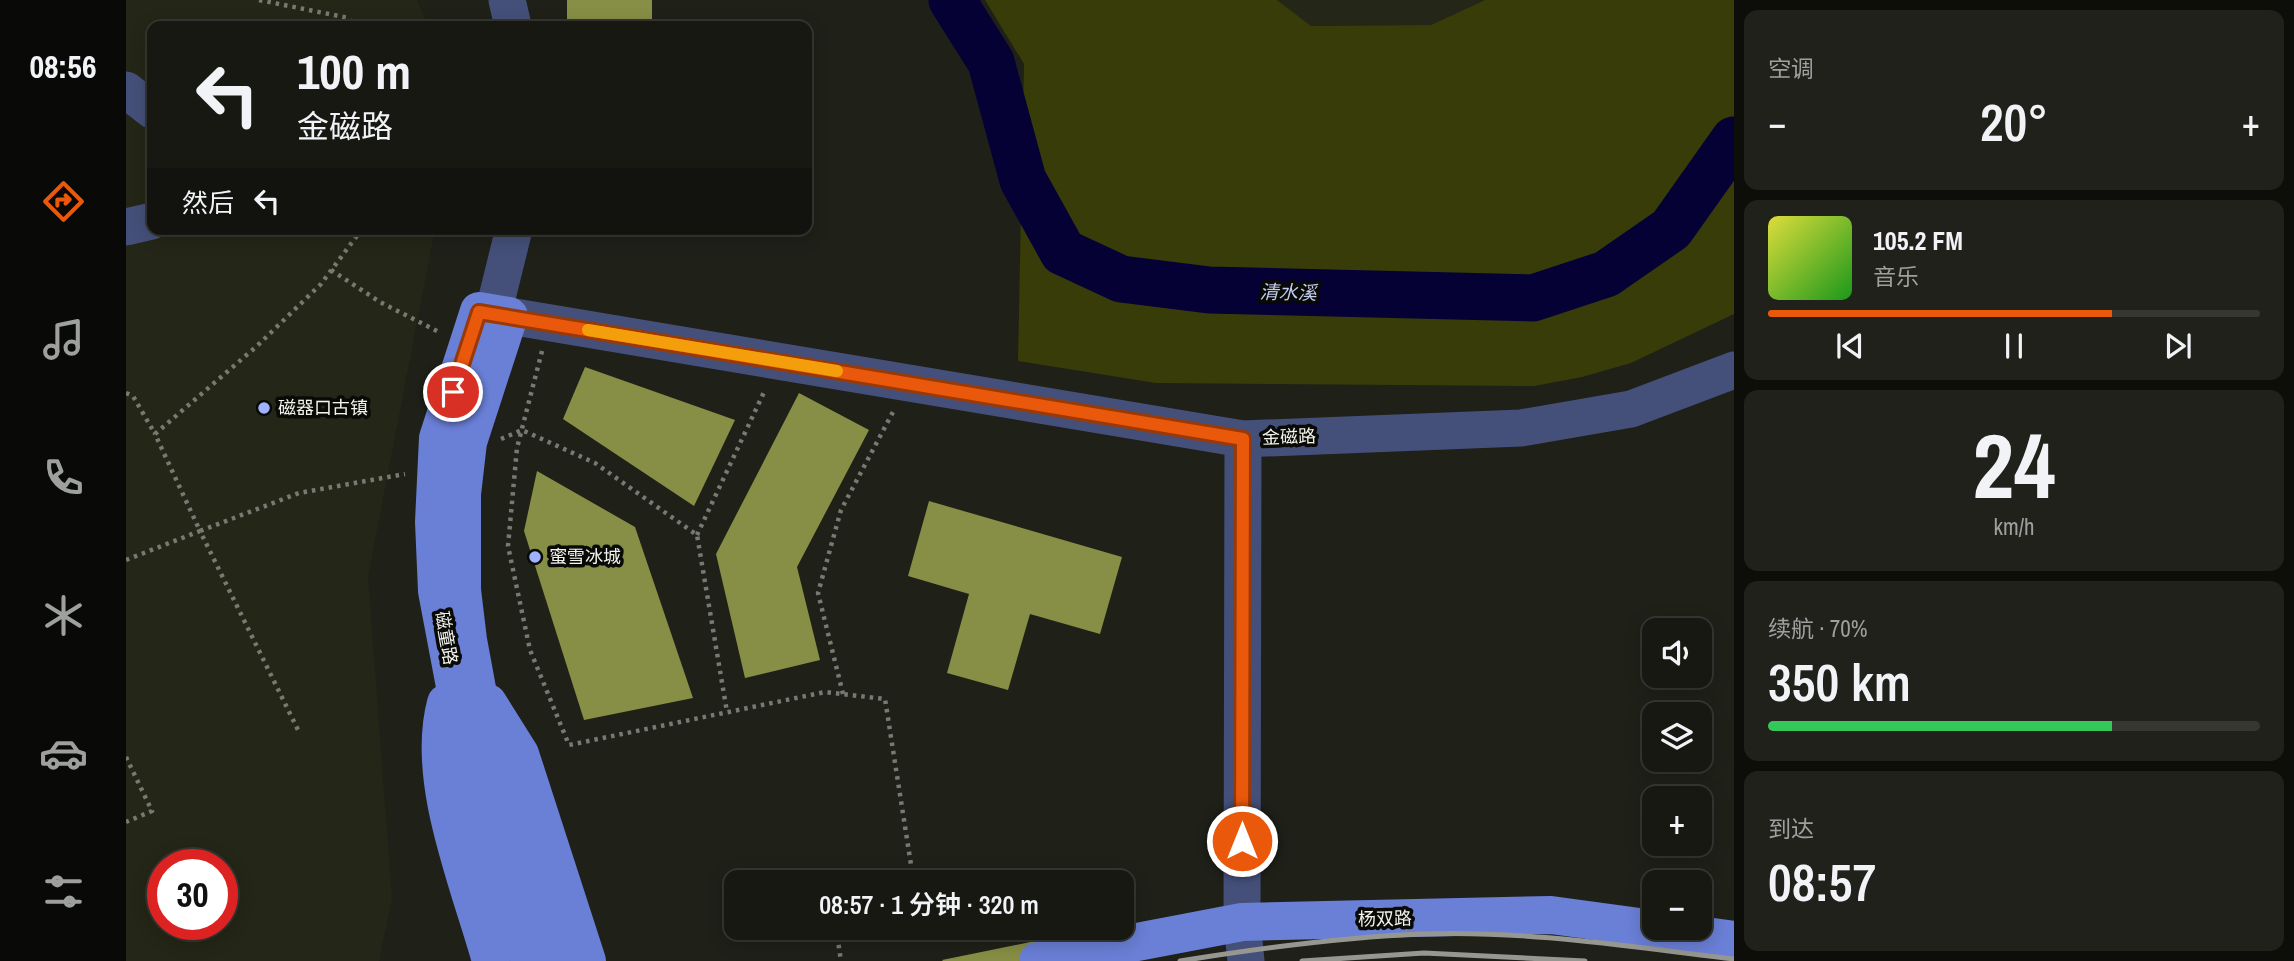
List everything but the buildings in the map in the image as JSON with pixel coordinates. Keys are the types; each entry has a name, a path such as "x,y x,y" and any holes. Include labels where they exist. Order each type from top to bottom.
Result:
{"main road":[{"name":"磁童路","path":"487,322 438,438 434,522 437,591 464,680 480,765 530,961"},
{"name":"磁童路","path":"464,680 462,494 487,322"},
{"path":"491,961 442,787 439,727 464,680 520,754 587,961"},
{"name":"磁童路","path":"480,765 555,961"},
{"name":"杨双路","path":"1038,961 1242,922 1551,915 1734,940"}],"street":[{"path":"507,0 512,21"},
{"path":"126,90 147,106"},
{"path":"126,227 147,222"},
{"name":"磁童路","path":"487,322 512,235"},
{"name":"金磁路","path":"487,322 550,323 1243,439 1521,428 1631,409 1734,370"},
{"path":"1243,439 1242,922 1246,961"}],"path":[{"path":"259,0 349,18 351,21"},
{"path":"155,434 257,346 331,270 357,235"},
{"path":"331,270 380,302 487,322"},
{"path":"550,323 517,448 508,545 530,650 569,745 825,692 885,699 912,870"},
{"path":"727,712 696,535 779,361"},
{"path":"844,694 818,593 841,510 908,383"},
{"path":"126,393 133,396 155,434 300,734"},
{"path":"497,441 522,430 595,463 696,535"},
{"path":"126,560 299,493 437,468"},
{"path":"126,757 152,811 126,822"},
{"path":"838,940 841,961"}],"shaded area":[{"name":"磁器口古镇","path":"126,0 417,0 426,21 147,21 147,235 434,235 368,577 392,898 379,961 126,961"},
{"path":"1277,0 1485,0 1431,25 1311,26"}],"green space":[{"path":"985,0 1277,0 1311,26 1431,25 1485,0 1734,0 1734,314 1631,363 1582,377 1534,386 1156,383 1018,361 1024,64"}],"waterway":[{"name":"清水溪","path":"952,0 991,62 1023,180 1063,252 1121,279 1209,290 1533,298 1606,274 1671,229 1734,140"}],"railway":[{"path":"1180,961 1331,940 1461,933 1578,940 1734,959"},
{"path":"1302,961 1424,953 1585,961"}],"slow traffic":[{"path":"588,330 837,371"}],"place":[{"name":"磁器口古镇","path":"264,408"},
{"name":"蜜雪冰城","path":"535,557"}],"route":[{"path":"453,392 479,312 1243,439 1242,841"}]}
